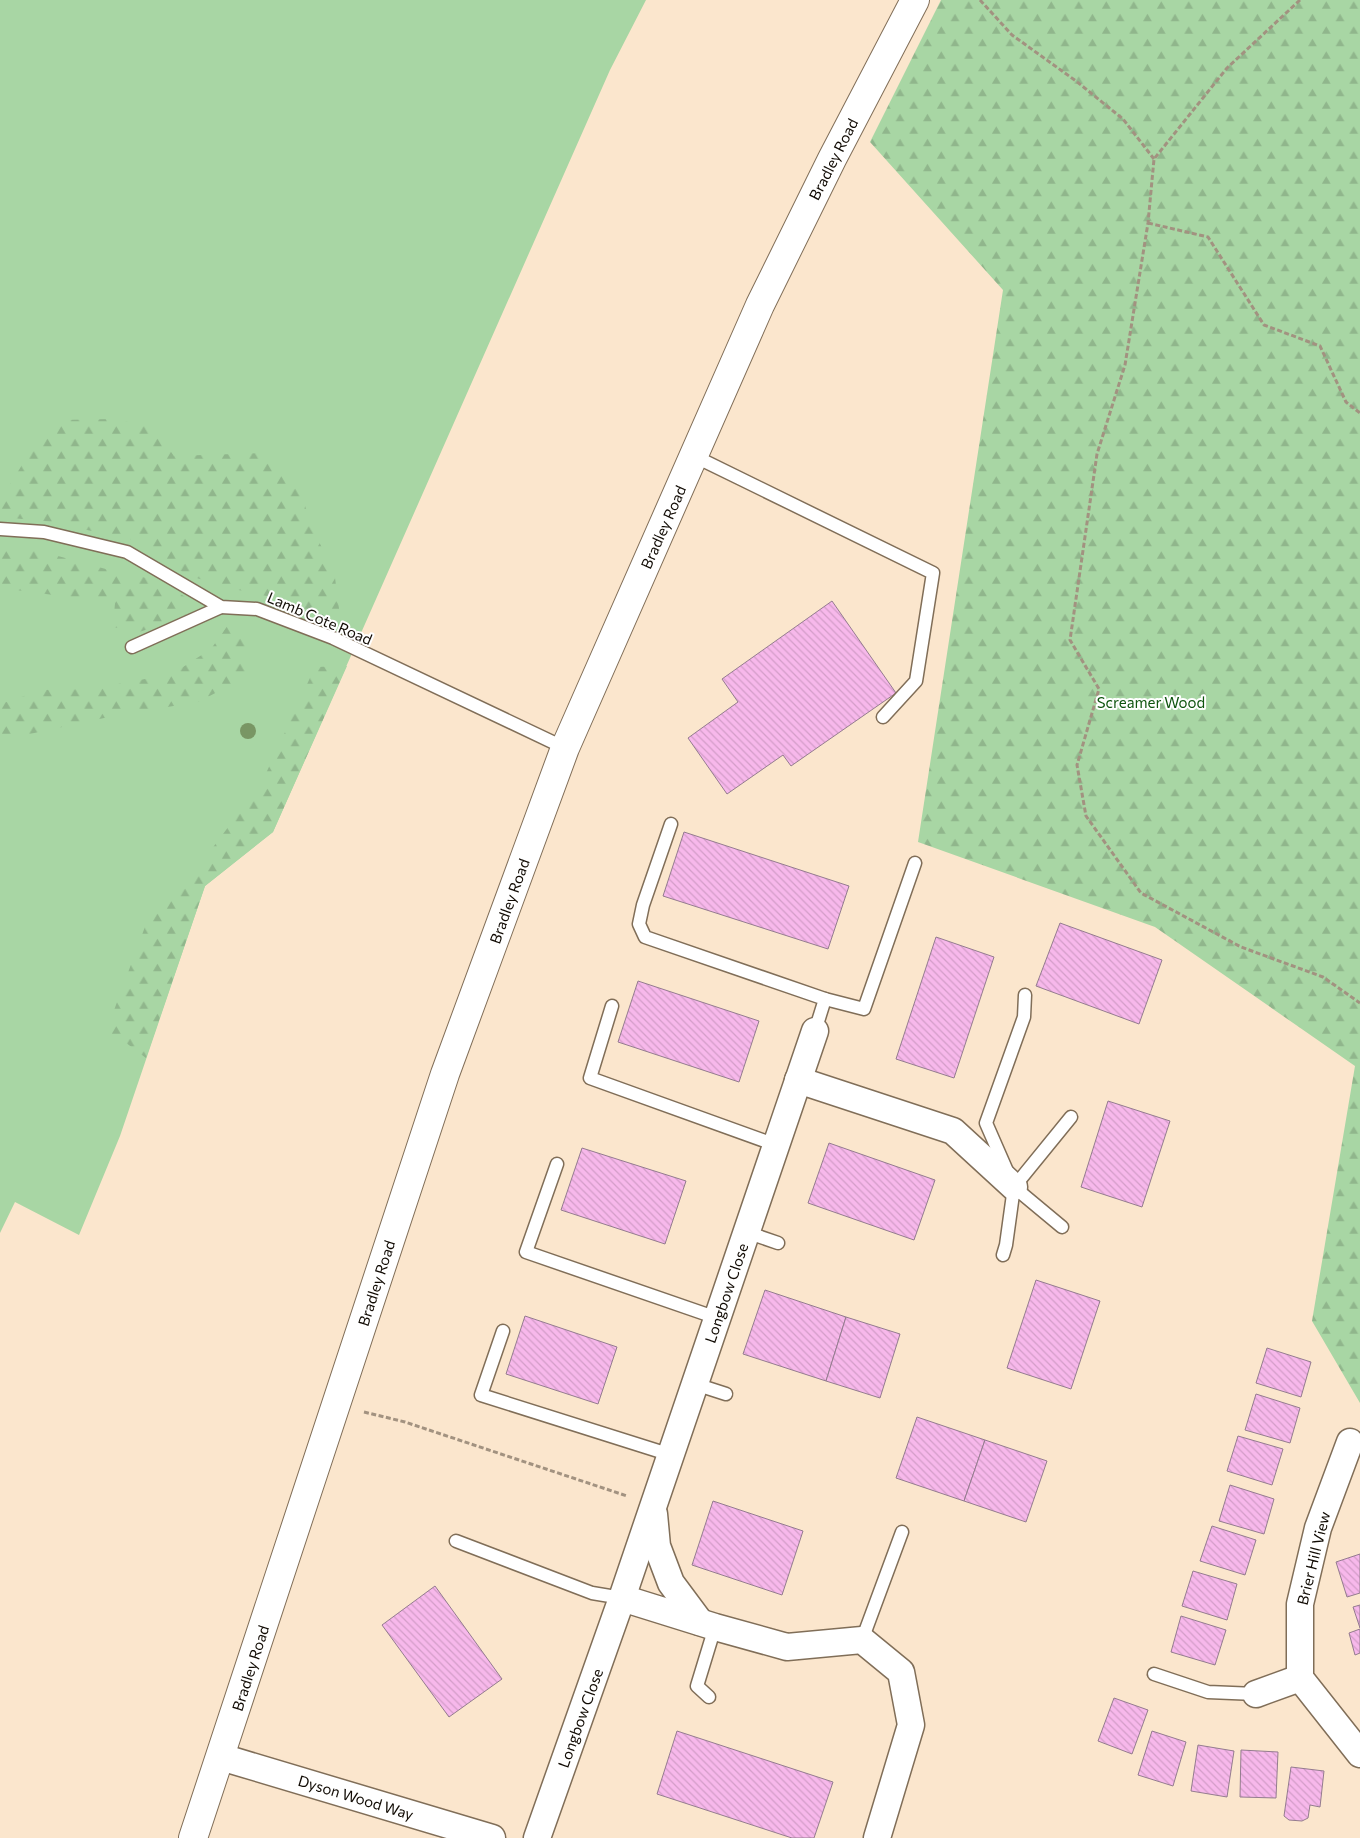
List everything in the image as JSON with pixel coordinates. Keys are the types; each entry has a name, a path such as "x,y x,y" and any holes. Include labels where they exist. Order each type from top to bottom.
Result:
{"main road":[{"name":"Bradley Road","path":"193,1838 445,1074 565,748 760,305 832,159 916,0"}],"street":[{"name":"Longbow Close","path":"537,1838 654,1505 814,1030"},
{"path":"798,1080 953,1131 1014,1187"},
{"name":"Brier Hill View","path":"1300,1678 1300,1604 1318,1528 1350,1442"},
{"name":"Longbow Close","path":"654,1505 656,1546 671,1583 708,1625"},
{"path":"622,1598 708,1625 788,1647 862,1640 900,1672 912,1725 877,1838"},
{"path":"1256,1694 1300,1678 1360,1754"},
{"name":"Dyson Wood Way","path":"221,1757 492,1838"}],"lane":[{"path":"694,456 933,573 916,681 883,717"},
{"name":"Lamb Cote Road","path":"0,529 44,532 127,552 221,607 257,609 332,638 565,748"},
{"path":"132,647 221,607"},
{"path":"671,824 642,906 639,924 645,937 825,999 864,1009 915,863"},
{"path":"1025,995 1024,1017 986,1122 1014,1187 1062,1227"},
{"path":"814,1030 825,999"},
{"path":"612,1006 590,1078 776,1145"},
{"path":"1003,1255 1014,1187 1071,1117"},
{"path":"557,1164 526,1252 717,1318"},
{"path":"746,1232 778,1244"},
{"path":"503,1331 481,1395 671,1455"},
{"path":"695,1384 726,1394"},
{"path":"862,1640 902,1532"},
{"path":"456,1540 592,1593 622,1598"},
{"path":"708,1625 697,1686 709,1697"},
{"path":"1154,1674 1208,1692 1256,1694"}],"path":[{"path":"980,0 1012,35 1076,81 1123,119 1154,159"},
{"path":"1300,0 1227,68 1154,159 1148,223 1125,365 1097,454 1070,640 1099,689 1077,764 1086,816 1141,893 1241,947 1323,977 1360,1003"},
{"path":"1148,223 1208,237 1264,324 1320,346 1346,402 1360,413"},
{"path":"335,1404 405,1422 654,1505"}],"green space":[{"path":"0,0 646,0 610,70 273,832 205,886 120,1136 79,1235 15,1202 0,1233"},
{"name":"Screamer Wood","path":"941,0 1360,0 1360,1403 1312,1321 1355,1066 1155,927 918,842 1003,290 870,142"},
{"path":"113,419 153,427 174,456 262,453 300,488 312,529 334,570 341,624 299,615 271,597 229,588 187,575 134,540 45,521 0,517 0,501 25,460 60,420"},
{"path":"0,546 36,550 113,571 152,579 193,601 195,617 175,612 164,624 139,632 113,627 115,603 0,588"},
{"path":"228,625 248,640 250,675 198,702 118,715 25,735 0,746 0,704 42,690 91,689 172,674 211,649"},
{"path":"347,666 273,832 205,886 146,1058 117,1036 99,1039 113,1013 149,916 202,862 262,782 315,667"}],"building":[{"path":"832,601 896,693 791,766 783,755 727,794 688,738 738,702 722,679"},
{"path":"684,832 849,886 828,949 663,896"},
{"path":"1060,923 1162,960 1139,1024 1036,986"},
{"path":"936,937 994,957 954,1078 896,1059"},
{"path":"638,981 759,1021 739,1082 618,1042"},
{"path":"1108,1101 1170,1121 1142,1207 1081,1187"},
{"path":"829,1143 935,1180 914,1240 808,1203"},
{"path":"582,1148 686,1181 665,1244 561,1210"},
{"path":"1036,1280 1100,1301 1071,1389 1007,1368"},
{"path":"765,1290 846,1317 826,1381 743,1354"},
{"path":"525,1316 617,1347 598,1404 506,1374"},
{"path":"846,1317 900,1334 880,1398 826,1381"},
{"path":"1267,1348 1311,1362 1301,1397 1256,1383"},
{"path":"1256,1394 1300,1408 1290,1443 1245,1430"},
{"path":"917,1417 985,1440 964,1501 896,1478"},
{"path":"1238,1436 1283,1449 1272,1485 1227,1471"},
{"path":"985,1440 1047,1461 1026,1522 964,1501"},
{"path":"1230,1485 1274,1499 1264,1534 1219,1521"},
{"path":"713,1501 803,1531 782,1595 692,1565"},
{"path":"1212,1526 1256,1540 1245,1575 1200,1561"},
{"path":"1360,1554 1360,1593 1347,1597 1336,1562"},
{"path":"1193,1571 1237,1584 1227,1620 1182,1606"},
{"path":"435,1586 502,1679 449,1717 382,1625"},
{"path":"1360,1605 1360,1628 1353,1607"},
{"path":"1181,1616 1226,1630 1215,1665 1171,1652"},
{"path":"1360,1629 1360,1653 1355,1655 1349,1633"},
{"path":"1114,1698 1148,1710 1132,1754 1098,1741"},
{"path":"677,1731 833,1782 814,1838 792,1838 657,1794"},
{"path":"1152,1731 1186,1742 1173,1786 1138,1775"},
{"path":"1198,1745 1234,1751 1227,1797 1191,1791"},
{"path":"1241,1750 1278,1752 1276,1798 1240,1797"},
{"path":"1291,1767 1324,1771 1320,1807 1310,1805 1308,1818 1302,1821 1289,1820 1284,1816"}]}
